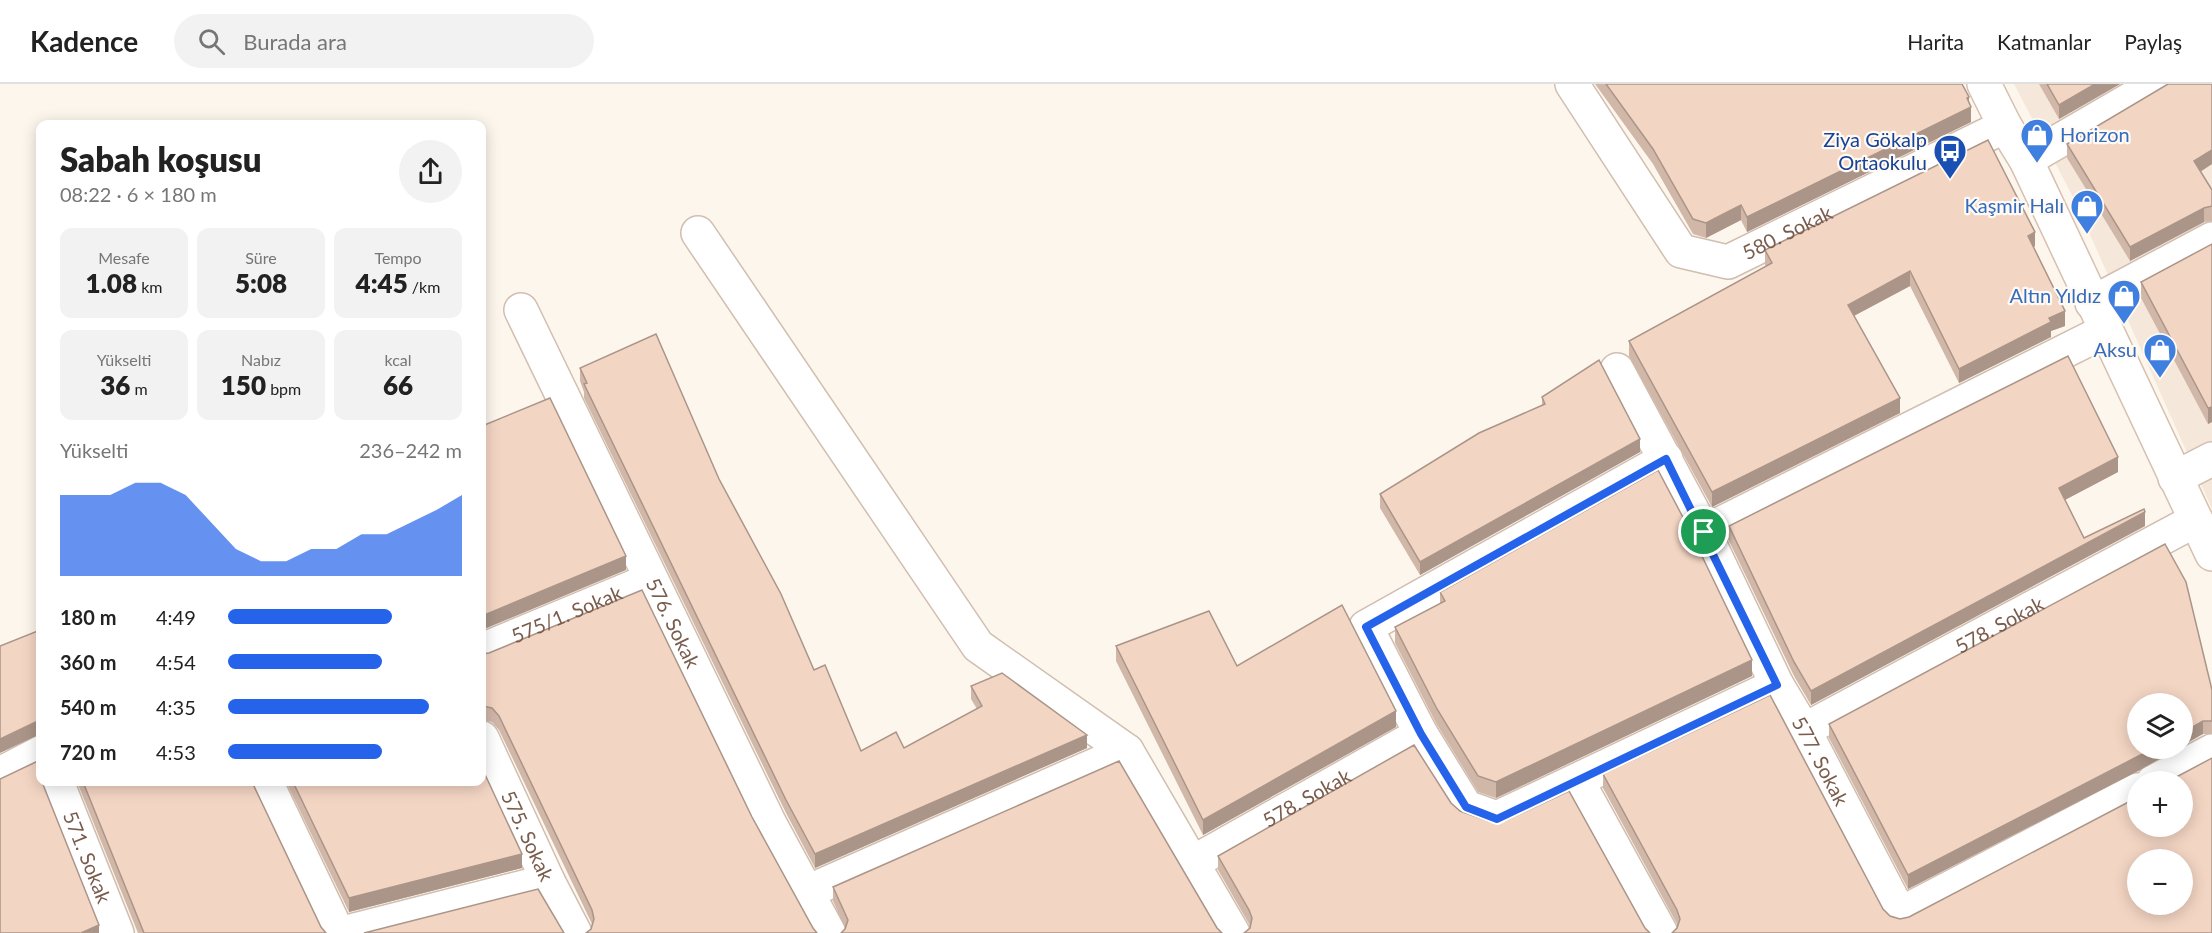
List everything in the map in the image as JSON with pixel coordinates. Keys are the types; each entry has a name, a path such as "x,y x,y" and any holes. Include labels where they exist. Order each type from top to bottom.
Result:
{"street":[{"name":"580. Sokak","path":"1572,84 1681,250 1728,262 2005,126"},
{"path":"1984,84 2005,126 2026,160 2098,317 2212,554"},
{"path":"2026,160 2157,84"},
{"path":"698,233 978,646 1127,751 1233,933"},
{"path":"1704,532 2098,317 2212,239"},
{"name":"576. Sokak","path":"521,310 769,822 829,933"},
{"name":"577. Sokak","path":"1617,370 1704,532 1777,685 1804,730 1900,914 2127,796"},
{"path":"1666,459 1366,627 1421,734 1466,807 1497,819 1777,685"},
{"path":"2175,478 2212,459"},
{"name":"578. Sokak","path":"1804,730 2196,520"},
{"name":"575/1. Sokak","path":"486,648 650,580"},
{"name":"578. Sokak","path":"1192,863 1421,734"},
{"name":"575. Sokak","path":"486,747 548,881 575,933"},
{"path":"807,892 1127,751"},
{"path":"2174,771 2212,751"},
{"path":"0,774 36,755"},
{"path":"1578,782 1661,933"},
{"name":"571. Sokak","path":"59,786 117,933"},
{"path":"268,786 338,933"},
{"path":"343,933 548,881"}],"shaded area":[{"path":"2014,84 2212,84 2212,509 2075,201"}],"building":[{"path":"1606,84 1962,84 1971,107 1747,217 1741,205 1706,223 1693,219 1653,149"},
{"path":"2047,84 2095,84 2059,105"},
{"path":"2168,84 2212,84 2212,150 2194,161 2212,190 2212,206 2130,247 2067,144"},
{"path":"1988,140 2035,232 2028,236 2065,311 2049,318 2051,322 1959,369 1910,271 1848,305 1900,398 1712,492 1629,341 1772,263 1765,250"},
{"path":"2212,244 2212,407 2208,408 2141,282"},
{"path":"656,334 719,479 781,594 814,670 825,665 861,751 896,732 904,748 982,706 971,686 1002,673 1087,735 815,854 786,800 584,384 587,383 580,368"},
{"path":"2068,356 2118,457 2059,488 2084,538 2144,509 2145,512 1811,691 1794,662 1729,526"},
{"path":"1599,360 1640,439 1420,562 1380,494 1479,433 1545,404 1542,397"},
{"path":"550,398 626,556 486,614 486,424"},
{"path":"1658,470 1752,660 1496,782 1478,776 1437,709 1395,627 1445,601 1440,592"},
{"path":"2165,544 2186,582 2212,690 2212,721 2203,721 2193,727 2193,693 2127,693 2127,759 2133,759 1908,875 1829,724"},
{"path":"642,590 752,817 817,933 586,933 591,929 594,919 592,910 499,716 492,708 486,707 486,653"},
{"path":"1342,605 1396,711 1203,820 1116,646 1209,611 1237,666"},
{"path":"36,632 36,722 0,739 0,646"},
{"path":"1770,695 1883,909 1890,916 1900,919 1909,917 2127,803 2127,837 2193,837 2193,771 2188,771 2212,758 2212,933 1672,933 1677,928 1680,919 1603,774"},
{"path":"1414,745 1451,803 1460,811 1491,822 1505,821 1569,791 1645,928 1650,933 1244,933 1250,928 1252,918 1218,856"},
{"path":"1119,761 1222,933 841,933 848,920 833,887"},
{"path":"36,762 36,786 44,786 99,925 81,933 0,933 0,779"},
{"path":"486,777 522,854 349,898 295,786 486,786"},
{"path":"85,786 254,786 321,927 326,933 144,933"},
{"path":"538,889 564,933 364,933"}],"place":[{"name":"Horizon","path":"2037,164"},
{"name":"Ziya Gökalp Ortaokulu","path":"1950,180"},
{"name":"Kaşmir Halı","path":"2087,235"},
{"name":"Altın Yıldız","path":"2124,325"},
{"name":"Aksu","path":"2160,379"}],"route":[{"path":"1666,459 1704,532 1777,685 1497,819 1466,807 1421,734 1366,627 1666,459"}]}
